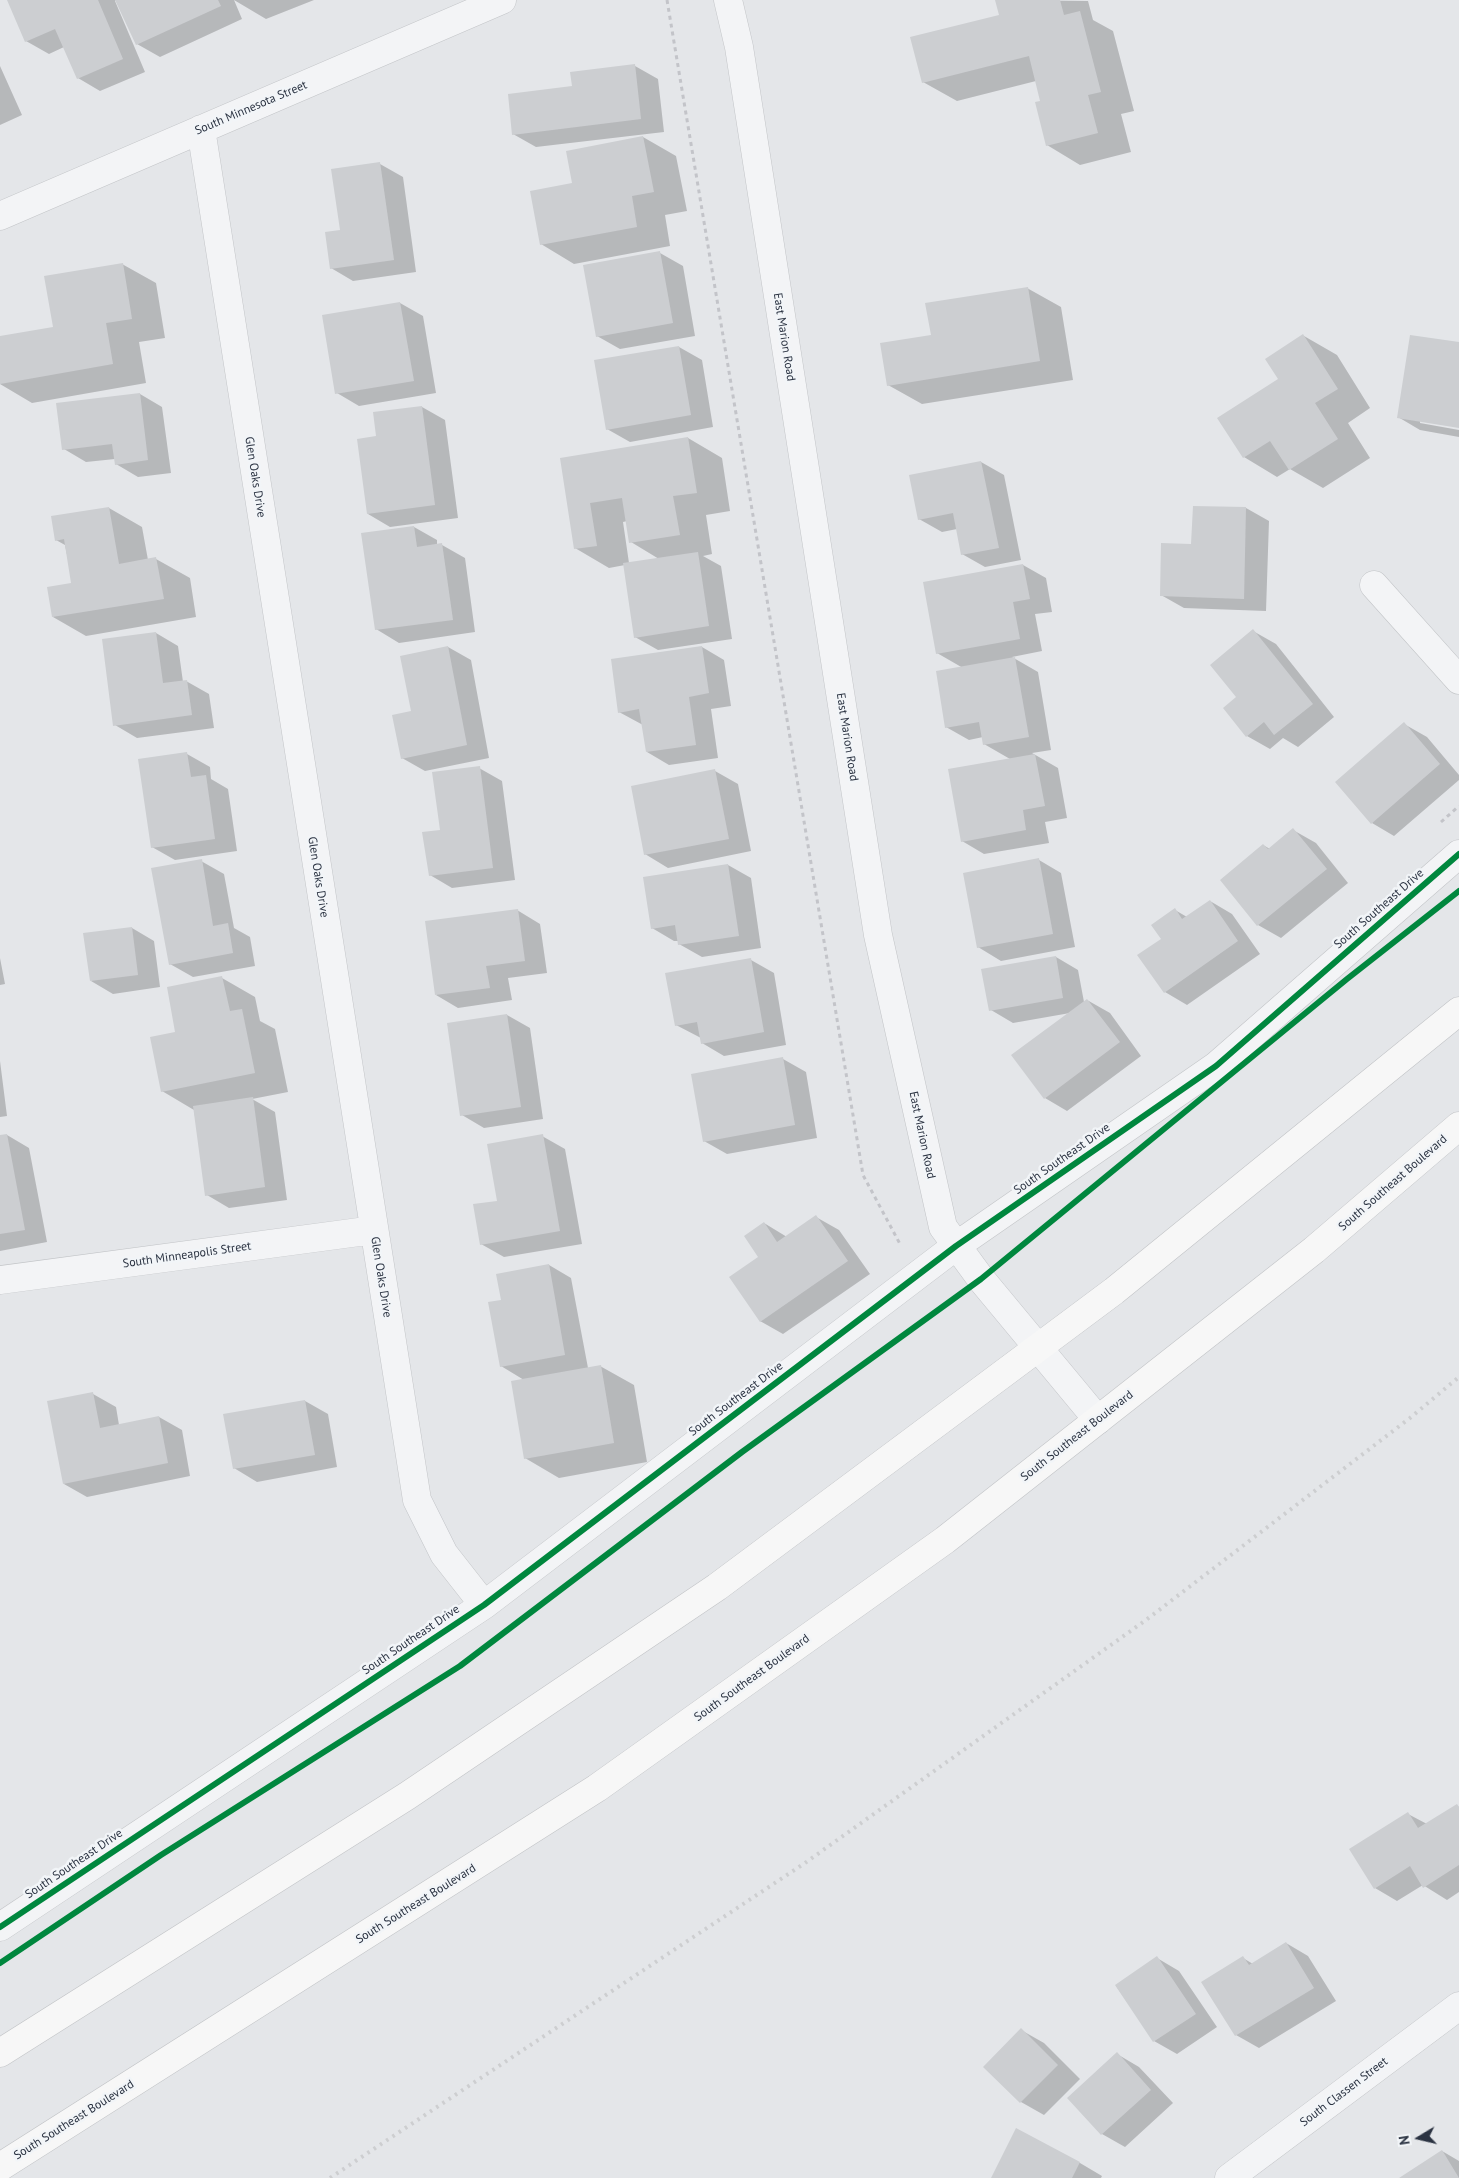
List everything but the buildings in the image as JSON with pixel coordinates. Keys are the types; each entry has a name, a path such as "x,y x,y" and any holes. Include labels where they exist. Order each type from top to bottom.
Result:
{"main road":[{"path":"0,2053 407,1796 717,1587 1114,1291 1459,1011"},
{"name":"South Southeast Boulevard","path":"0,2167 598,1788 945,1540 1314,1250 1459,1126"}],"street":[{"name":"South Minnesota Street","path":"0,216 502,0"},
{"name":"East Marion Road","path":"728,0 739,47 878,935 942,1227 1037,1349 1098,1420"},
{"name":"Glen Oaks Drive","path":"201,129 417,1500 444,1554 484,1605"},
{"path":"1374,585 1459,680"},
{"name":"South Southeast Drive","path":"0,1927 484,1605 956,1246 1216,1066 1459,854"},
{"name":"South Minneapolis Street","path":"0,1280 374,1230"},
{"name":"South Classen Street","path":"1229,2178 1459,2006"}],"path":[{"path":"667,0 863,1175 902,1248"},
{"path":"1437,826 1459,806"}],"railway":[{"path":"330,2178 805,1863 1146,1620 1410,1418 1459,1377"}],"cycle path":[{"path":"0,1927 484,1605 956,1246 1216,1066 1459,854"},
{"path":"0,1963 161,1855 460,1666 742,1452 981,1279 1347,979 1459,891"}]}
